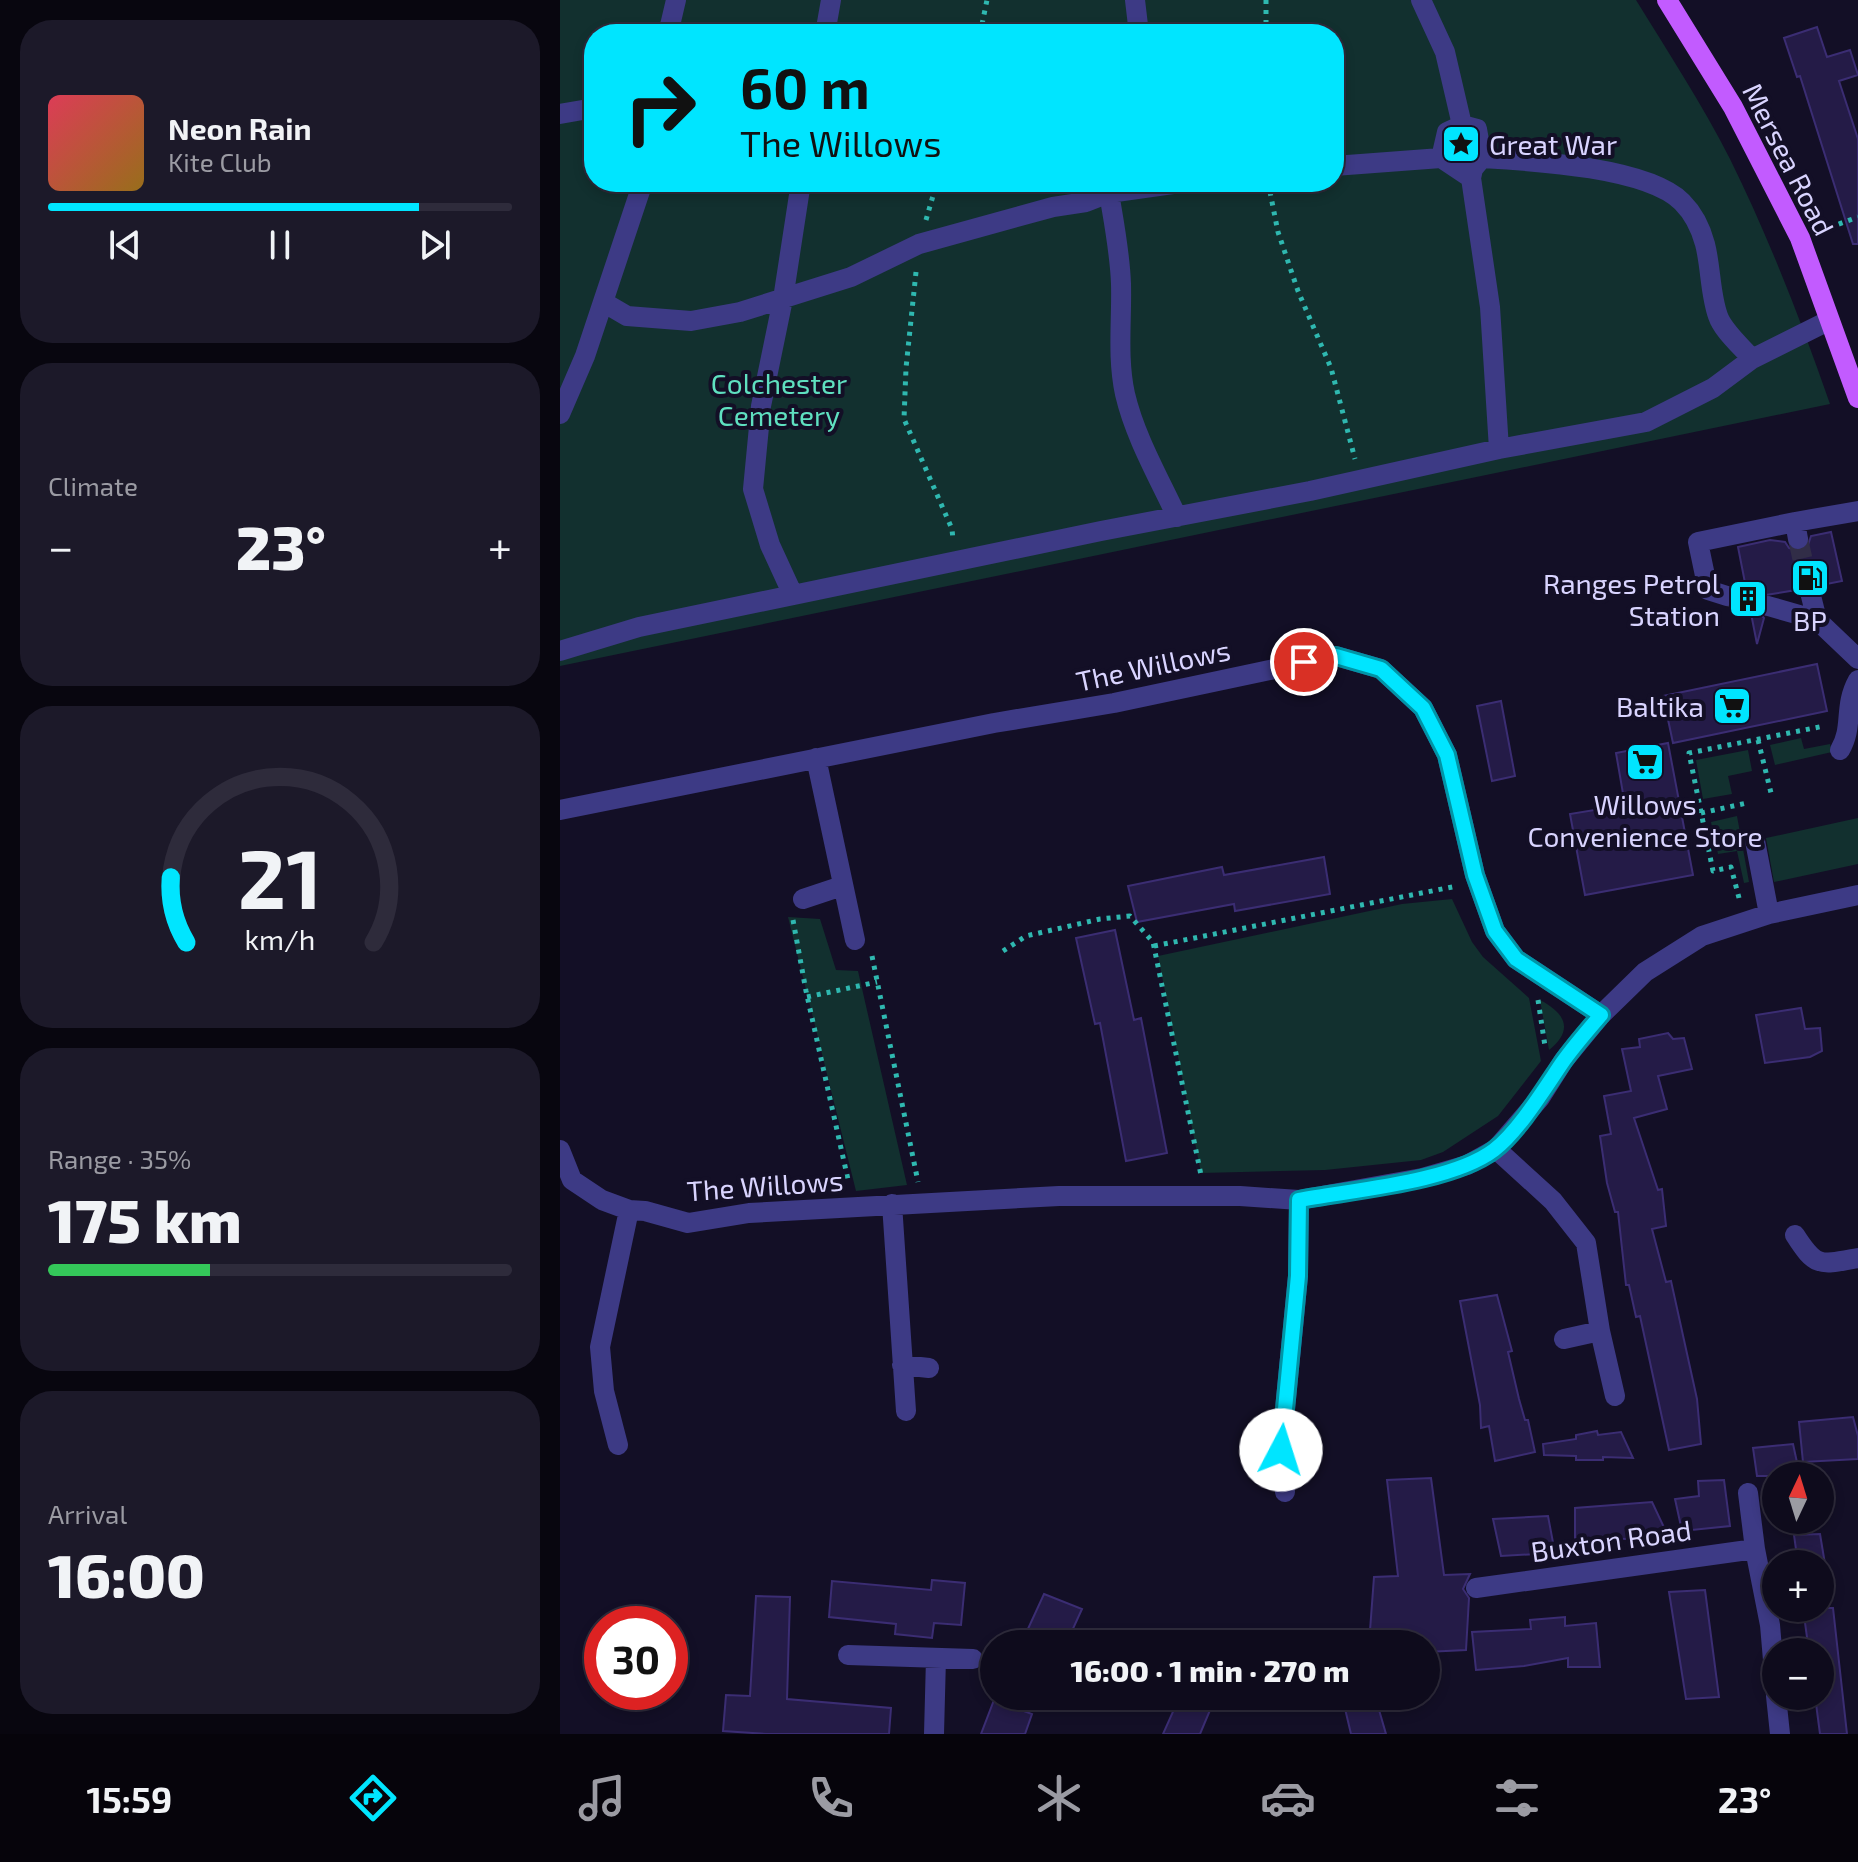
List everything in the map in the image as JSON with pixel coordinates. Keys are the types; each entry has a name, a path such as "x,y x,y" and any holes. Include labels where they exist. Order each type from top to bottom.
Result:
{"main road":[{"name":"Mersea Road","path":"1673,2 1740,119 1800,238 1858,398"}],"street":[{"path":"670,24 676,0"},
{"path":"827,24 831,0"},
{"path":"1135,0 1138,24"},
{"path":"1421,0 1445,52 1462,125"},
{"path":"560,114 584,110"},
{"path":"1441,158 1447,132 1462,125 1477,129 1482,158 1473,169 1471,178 1490,307 1499,449"},
{"path":"1344,165 1441,158 1471,178"},
{"path":"1482,158 1536,162 1632,177 1657,186 1681,200 1694,217 1704,243 1718,318 1752,359"},
{"path":"560,414 585,356 640,192"},
{"path":"793,595 770,545 753,489 761,406 783,299 799,192"},
{"path":"603,302 627,316 691,321 740,312 851,277 919,244 1053,207 1086,202 1105,192"},
{"path":"1112,192 1121,283 1120,365 1125,396 1177,517"},
{"path":"561,651 639,627 1499,449 1646,422 1713,388 1752,359 1828,321"},
{"path":"1727,596 1708,590 1698,542 1797,530 1858,511"},
{"path":"1809,588 1817,620"},
{"path":"1768,606 1817,620 1858,659"},
{"name":"The Willows","path":"560,810 994,723 1114,703 1336,656 1381,669 1423,708 1447,755 1478,882 1495,931 1516,959 1601,1015"},
{"path":"1840,750 1848,736 1848,705 1858,680"},
{"path":"816,758 855,940"},
{"path":"1755,841 1769,914"},
{"path":"803,899 842,886"},
{"name":"The Willows","path":"561,1158 572,1180 602,1200 629,1210 645,1211 688,1223 749,1213 1059,1196 1299,1200 1422,1178 1467,1165 1496,1149 1540,1098 1601,1015 1645,972 1702,936 1769,914 1858,895"},
{"path":"1496,1149 1553,1201 1586,1243 1600,1331 1615,1396"},
{"path":"1285,1492 1282,1440 1298,1276 1299,1200"},
{"path":"892,1204 906,1411"},
{"path":"618,1445 604,1391 600,1347 629,1210"},
{"path":"1795,1235 1809,1257 1819,1262 1858,1258"},
{"path":"1564,1339 1600,1331"},
{"path":"902,1365 929,1368"},
{"path":"1252,1445 1282,1440"},
{"path":"1748,1493 1771,1638"},
{"name":"Buxton Road","path":"1476,1588 1755,1549"},
{"path":"848,1655 973,1659"},
{"path":"934,1734 936,1658"},
{"path":"1777,1710 1780,1734"}],"path":[{"path":"982,24 987,0"},
{"path":"1266,0 1266,24"},
{"path":"934,192 919,244 910,308 904,419 952,529 955,563"},
{"path":"1270,192 1278,232 1298,291 1331,368 1360,479"},
{"path":"1800,238 1858,217"},
{"path":"1745,922 1731,867 1713,871 1689,753 1848,722"},
{"path":"1758,740 1772,797"},
{"path":"1701,813 1747,803"},
{"path":"1154,946 1478,882"},
{"path":"803,899 789,901 807,997 854,1206"},
{"path":"1003,951 1026,936 1100,919 1130,916 1154,946 1205,1197"},
{"path":"855,940 868,937 919,1187"},
{"path":"1534,972 1551,1081"},
{"path":"807,997 877,982"}],"green space":[{"name":"Colchester Cemetery","path":"560,0 1636,0 1730,159 1784,280 1830,404 560,666"},
{"path":"1801,738 1804,749 1830,744 1832,752 1775,765 1770,745"},
{"path":"1748,750 1752,771 1728,776 1732,794 1703,799 1696,760"},
{"path":"1737,816 1749,882 1744,883 1737,851 1718,854 1711,822"},
{"path":"1858,818 1858,864 1774,882 1766,838"},
{"path":"1452,899 1472,942 1483,957 1529,998 1541,1061 1498,1116 1443,1152 1421,1160 1325,1170 1201,1173 1158,956 1402,904"},
{"path":"788,917 820,919 836,970 858,971 907,1185 856,1191"},
{"path":"1540,1000 1556,1011 1564,1023 1562,1036 1549,1050"}],"building":[{"path":"1817,27 1827,57 1850,50 1858,75 1839,81 1858,139 1858,244 1853,244 1800,76 1797,77 1784,38"},
{"name":"Ranges Petrol Station","path":"1831,532 1842,581 1822,585 1818,578 1807,575 1799,579 1796,590 1760,596 1755,608 1764,618 1757,644 1738,547 1770,540 1785,542 1789,548 1799,552 1807,548 1811,536"},
{"path":"1817,664 1827,711 1673,743 1663,696"},
{"path":"1501,701 1515,776 1492,781 1477,706"},
{"path":"1668,743 1693,875 1585,895 1570,814 1625,805 1616,753"},
{"path":"1324,857 1330,894 1235,911 1234,904 1137,922 1128,886 1222,867 1224,875"},
{"path":"1115,930 1134,1020 1141,1018 1167,1153 1126,1161 1100,1023 1095,1024 1076,938"},
{"path":"1801,1008 1805,1029 1820,1028 1822,1051 1810,1057 1765,1063 1756,1015"},
{"path":"1668,1033 1673,1039 1684,1038 1692,1069 1658,1076 1667,1109 1634,1118 1658,1190 1662,1189 1666,1226 1652,1229 1666,1282 1671,1281 1697,1399 1701,1444 1669,1450 1640,1316 1636,1317 1629,1285 1626,1285 1618,1212 1615,1212 1607,1183 1600,1136 1611,1134 1604,1096 1631,1091 1622,1049 1640,1047 1639,1039"},
{"path":"1497,1295 1512,1351 1508,1352 1519,1399 1525,1420 1528,1420 1535,1452 1495,1461 1489,1426 1481,1428 1480,1405 1460,1301"},
{"path":"1853,1417 1858,1436 1858,1459 1803,1462 1799,1422"},
{"path":"1597,1431 1598,1435 1621,1432 1633,1458 1576,1460 1576,1456 1544,1455 1543,1444 1576,1439 1576,1435"},
{"path":"1793,1444 1797,1462 1762,1462 1762,1476 1757,1476 1753,1448"},
{"path":"1431,1478 1444,1575 1470,1574 1463,1589 1469,1598 1466,1650 1440,1651 1440,1630 1370,1630 1374,1577 1398,1576 1387,1480"},
{"path":"1724,1480 1730,1526 1682,1531 1675,1499 1699,1496 1698,1481"},
{"path":"1652,1502 1669,1538 1618,1539 1618,1544 1575,1550 1575,1508"},
{"path":"1548,1516 1555,1553 1501,1556 1493,1519"},
{"path":"1820,1534 1823,1550 1796,1550 1794,1535"},
{"path":"932,1580 965,1583 961,1625 934,1623 932,1638 895,1634 896,1624 829,1617 832,1581 931,1590"},
{"path":"1705,1590 1719,1697 1686,1699 1669,1592"},
{"path":"1044,1594 1082,1609 1072,1630 1027,1630"},
{"path":"756,1596 790,1597 787,1699 891,1708 889,1734 723,1731 726,1695 750,1696"},
{"path":"1565,1617 1565,1626 1596,1623 1600,1667 1568,1667 1568,1658 1476,1670 1472,1632 1531,1629 1530,1620"},
{"path":"1834,1617 1847,1734 1820,1734 1817,1710 1834,1710 1834,1638 1807,1638 1805,1622 1834,1622"},
{"path":"990,1710 1021,1710 1032,1714 1025,1734 981,1734"},
{"path":"1174,1710 1210,1710 1200,1734 1163,1734"},
{"path":"1345,1710 1379,1710 1386,1734 1351,1734"}],"tunnel":[{"path":"1798,539 1809,588"},
{"path":"1727,596 1768,606"}],"place":[{"name":"Great War","path":"1461,144"},
{"name":"BP","path":"1810,578"},
{"name":"Ranges Petrol Station","path":"1748,599"},
{"name":"Baltika","path":"1732,706"},
{"name":"Willows Convenience Store","path":"1645,762"}],"route":[{"path":"1281,1450 1298,1276 1299,1200 1422,1178 1467,1165 1496,1149 1540,1098 1564,1060 1601,1015 1516,959 1495,931 1475,875 1447,755 1423,708 1381,669 1336,656 1304,662"}]}
